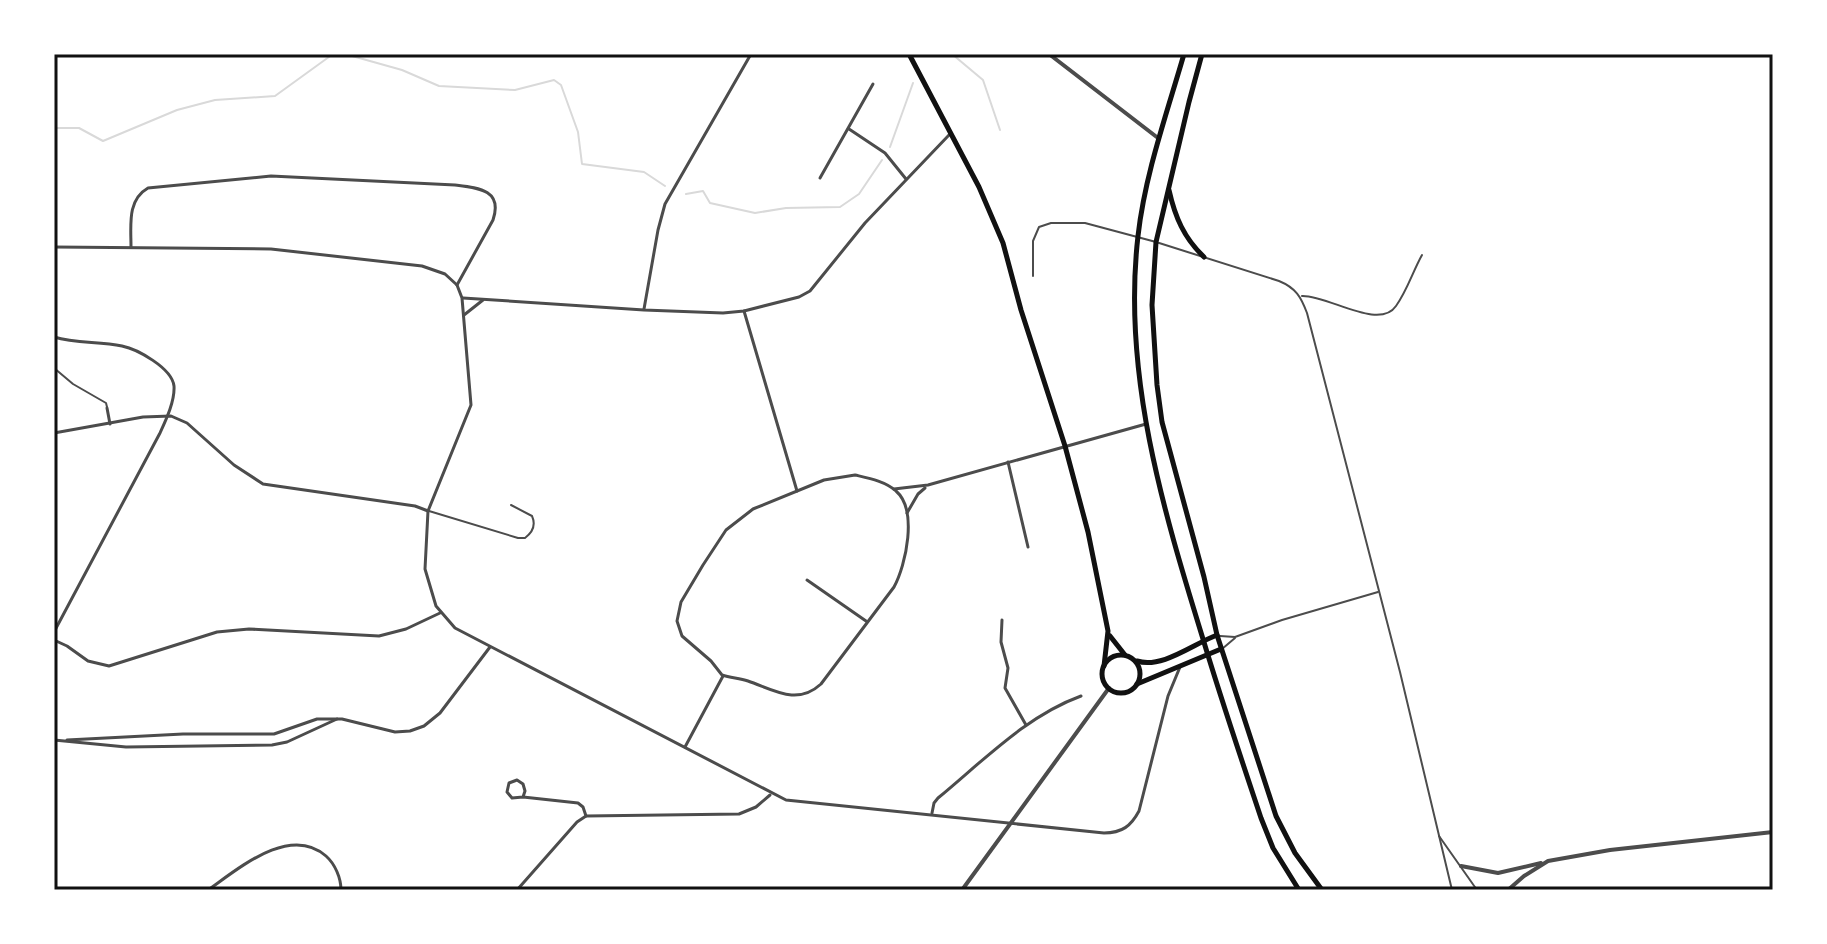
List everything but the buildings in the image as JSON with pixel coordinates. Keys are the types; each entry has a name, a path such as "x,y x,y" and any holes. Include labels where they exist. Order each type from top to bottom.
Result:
{"main road":[{"path":"909,54 952,132 1003,243 1065,446 1088,532 1108,631 1125,655 1136,661 1151,663 1217,635"},
{"path":"1184,54 1137,238 1137,354 1146,424 1163,505 1207,655 1266,831 1299,890"},
{"path":"1202,54 1156,242 1152,305 1162,422 1221,649 1280,824 1295,853 1322,890"},
{"path":"1169,189 1182,230 1204,257"},
{"path":"1108,631 1103,678 1109,688 1127,692 1137,684 1221,649"},
{"path":"1104,666 1113,657 1125,655"},
{"path":"1136,661 1140,673 1137,684"}],"street":[{"path":"644,310 665,204 751,54"},
{"path":"1049,54 1160,139"},
{"path":"820,178 873,84"},
{"path":"849,129 885,153 906,179"},
{"path":"462,298 644,310 744,311 805,294 865,223 952,132"},
{"path":"131,247 134,203 139,194 148,188 271,176 455,185 489,194 496,210 457,285"},
{"path":"54,247 271,249 422,266 445,274 457,285 462,298 471,405 428,511 425,569 430,593 440,613 455,628 772,794 799,803 932,813 1104,833 1118,831 1130,825 1139,811 1164,711 1180,667"},
{"path":"464,315 483,300"},
{"path":"744,311 797,491"},
{"path":"54,337 79,343 119,345 152,360 167,373 174,386 167,416 54,630"},
{"path":"107,408 110,424"},
{"path":"54,433 167,416 187,423 234,465 263,484 415,506 428,511"},
{"path":"893,489 928,485 1146,424"},
{"path":"1008,462 1028,547"},
{"path":"855,475 875,480 900,495 907,513 908,541 903,568 894,587 821,684 806,694 788,696 747,680 723,676 682,636 677,621 678,609 703,565 735,521 753,509 797,491 824,480 855,475"},
{"path":"907,513 918,494 928,485"},
{"path":"807,580 867,621"},
{"path":"54,640 88,661 109,666 225,630 379,636 406,629 440,613"},
{"path":"1002,620 1001,642 1008,668 1005,688 1026,725"},
{"path":"54,740 183,734 274,734 317,719 337,719 395,732 410,731 424,726 440,713 490,647"},
{"path":"685,748 723,676"},
{"path":"962,890 1109,688"},
{"path":"932,813 938,798 1026,725 1052,707 1081,696"},
{"path":"67,740 126,747 272,745 287,742 337,719"},
{"path":"523,797 523,784 517,780 509,783 509,796 516,799 523,797 578,803 586,816"},
{"path":"517,890 577,822 586,816 739,814 756,807 772,794"},
{"path":"1461,866 1498,873 1610,850 1773,832"},
{"path":"208,890 265,854 302,845 319,851 332,862 341,882 341,890"},
{"path":"1508,890 1548,861"}],"lane":[{"path":"1033,276 1034,235 1044,224 1085,223 1281,282 1300,296 1380,592 1452,890"},
{"path":"1300,296 1321,298 1375,317 1385,316 1396,307 1422,255"},
{"path":"54,368 73,384 106,403 107,408"},
{"path":"428,511 525,538 533,530 535,521 532,516 511,505"},
{"path":"1221,649 1235,637 1282,620 1380,592"},
{"path":"1217,635 1235,637"},
{"path":"1439,835 1477,890"}],"waterway":[{"path":"54,128 79,128 103,141 177,110 215,100 275,96 333,54"},
{"path":"345,54 402,70 439,86 515,90 554,80 561,85 578,132 582,164 644,172 665,186"},
{"path":"952,54 983,80 1000,130"},
{"path":"890,147 913,83"},
{"path":"686,194 703,191 710,203 755,213 786,208 840,207 859,194 882,160"}]}
